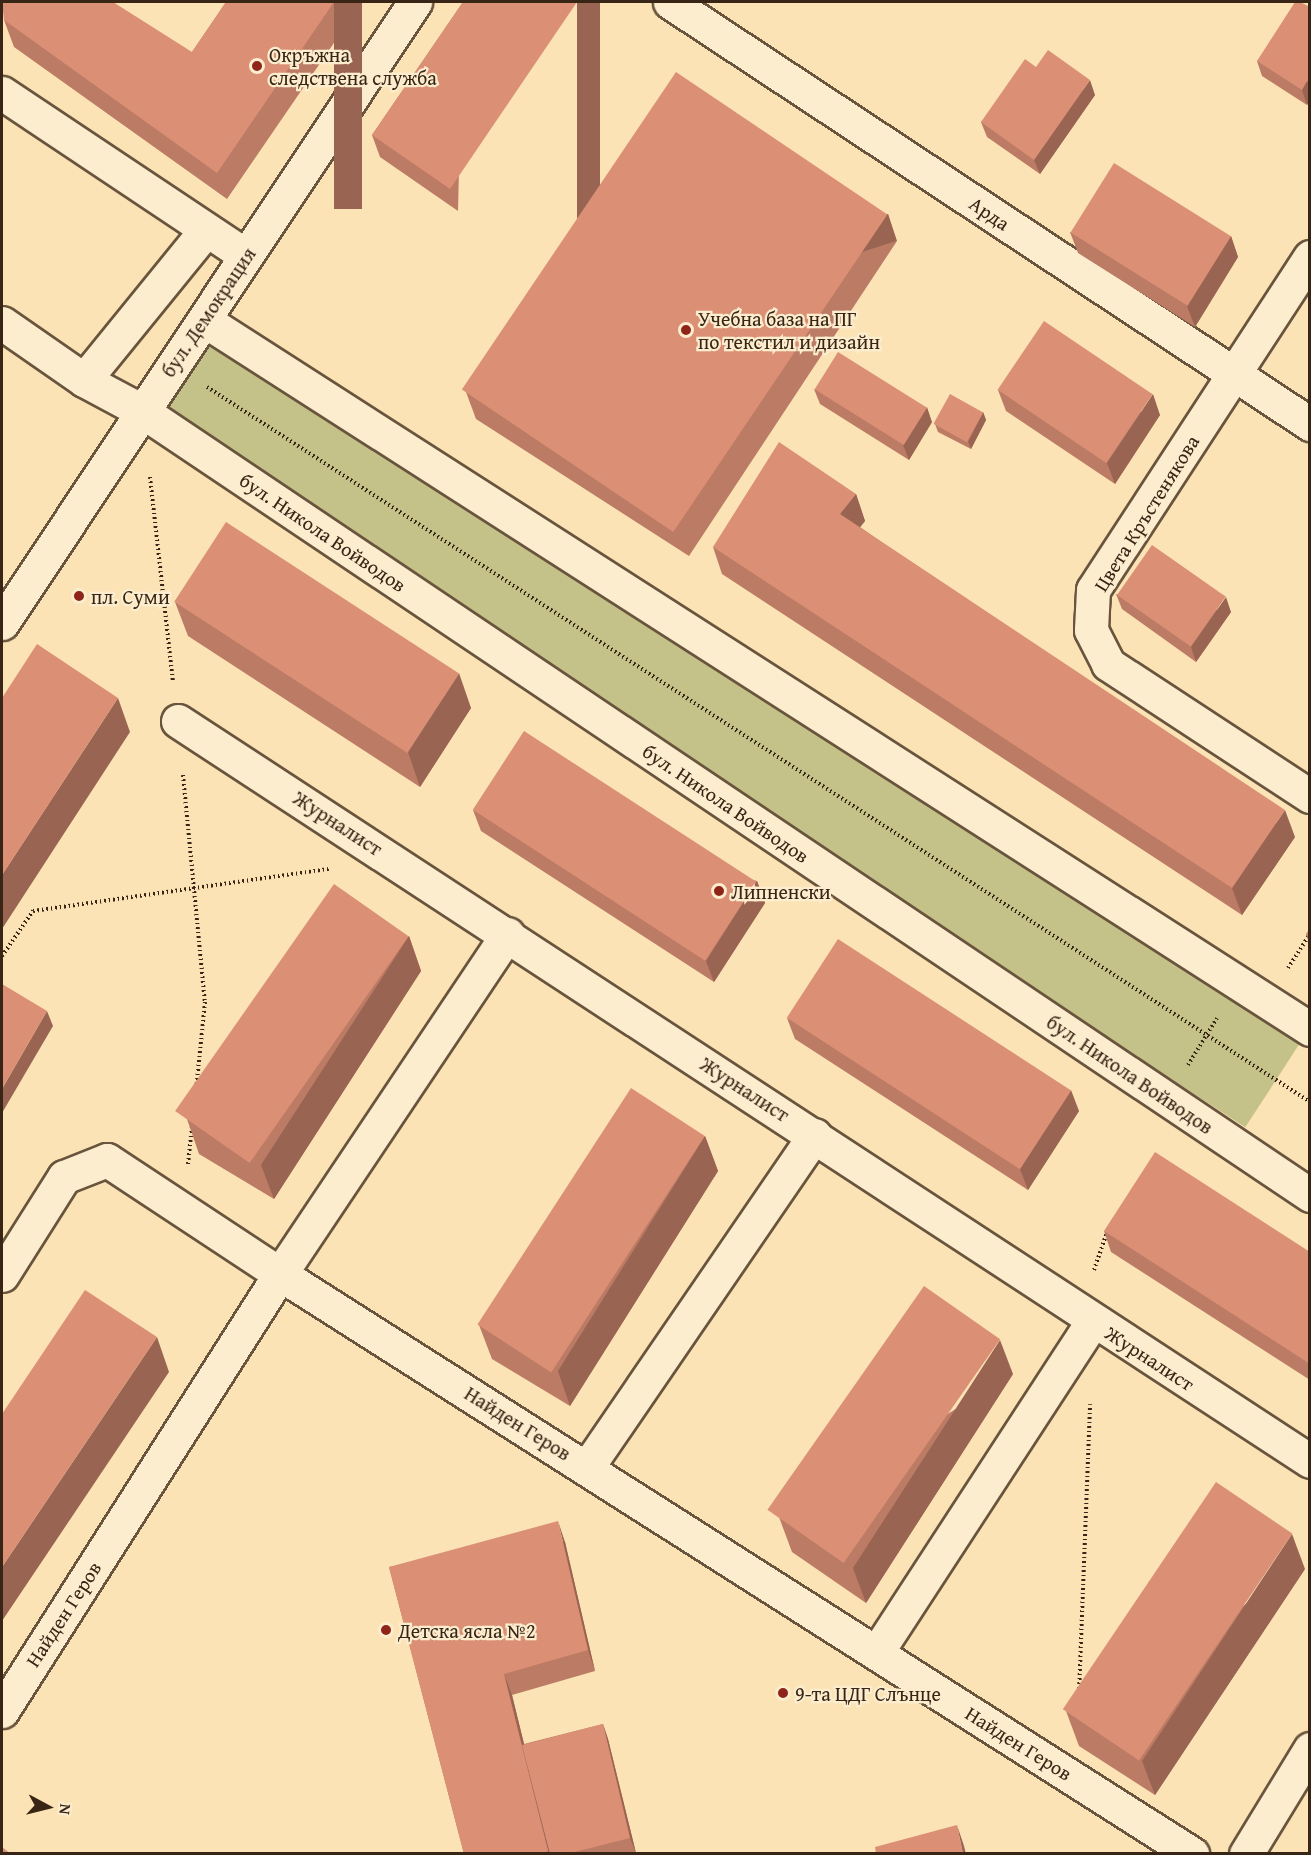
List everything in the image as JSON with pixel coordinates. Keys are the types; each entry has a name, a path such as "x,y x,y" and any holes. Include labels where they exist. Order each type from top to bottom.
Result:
{"street":[{"name":"бул. Демокрация","path":"2,623 415,2"},
{"name":"Арда","path":"670,2 1310,424"},
{"path":"2,93 246,256"},
{"path":"84,380 206,230"},
{"name":"Цвета Кръстенякова","path":"1310,257 1093,590 1091,630 1108,664 1310,796"},
{"path":"204,320 1310,1029"},
{"name":"бул. Никола Войводов","path":"2,323 84,380 142,411 1310,1196"},
{"name":"Журналист","path":"178,721 395,860 815,1135 1093,1321 1310,1461"},
{"path":"2,1275 64,1177 107,1160 280,1274 508,934"},
{"path":"588,1466 815,1135"},
{"name":"Найден Геров","path":"2,1711 280,1274 588,1466 1192,1854"},
{"path":"877,1652 1093,1321"},
{"path":"1245,1854 1310,1749"}],"path":[{"path":"174,365 1310,1102"},
{"path":"142,411 178,721 206,1002 183,1210"},
{"path":"2,956 33,911 395,860"},
{"path":"1167,1099 1239,984"},
{"path":"1093,1321 1095,1262 1112,1224"},
{"path":"1079,1697 1090,1391"}],"shaded area":[{"path":"204,320 1305,1035 1245,1127 144,412"}],"building":[{"path":"2,2 113,2 192,52 226,2 334,2 217,173 4,20"},
{"path":"463,2 577,2 450,189 372,135"},
{"path":"1295,2 1310,7 1310,82 1307,81 1302,90 1257,61"},
{"path":"1048,50 1090,80 1034,160 981,122 1025,59 1036,67"},
{"name":"Учебна база на ПГ по текстил и дизайн","path":"676,72 887,215 673,532 462,390"},
{"path":"1114,163 1231,236 1188,306 1071,233"},
{"path":"1044,321 1153,394 1106,463 998,390"},
{"path":"838,352 927,408 904,445 815,389"},
{"path":"950,394 983,412 967,442 934,424"},
{"path":"779,442 856,494 840,514 1285,810 1232,888 713,547"},
{"path":"226,522 459,673 407,753 174,602"},
{"path":"1152,545 1226,597 1191,647 1117,595"},
{"path":"37,644 118,698 2,875 2,698"},
{"path":"524,731 756,882 705,961 473,810"},
{"path":"334,884 409,936 250,1163 175,1111"},
{"path":"838,939 1071,1090 1020,1169 787,1018"},
{"path":"2,984 47,1011 2,1089"},
{"path":"631,1088 705,1136 551,1372 477,1325"},
{"path":"1155,1152 1310,1252 1310,1364 1104,1231"},
{"path":"924,1286 1000,1339 844,1563 767,1510"},
{"path":"85,1290 157,1337 2,1567 2,1414"},
{"path":"1216,1482 1292,1533 1139,1761 1063,1709"},
{"path":"558,1521 588,1650 504,1674 548,1851 540,1854 464,1854 389,1567"},
{"path":"603,1724 630,1838 567,1854 550,1854 522,1745"},
{"path":"957,1825 963,1854 876,1854 875,1847"},
{"path":"2,1847 11,1854 2,1854"}],"place":[{"name":"Окръжна следствена служба","path":"257,66"},
{"name":"Учебна база на ПГ по текстил и дизайн","path":"686,330"},
{"name":"пл. Суми","path":"79,596"},
{"name":"Липненски","path":"719,891"},
{"name":"Детска ясла №2","path":"386,1630"},
{"name":"9-та ЦДГ Слънце","path":"783,1693"}]}
